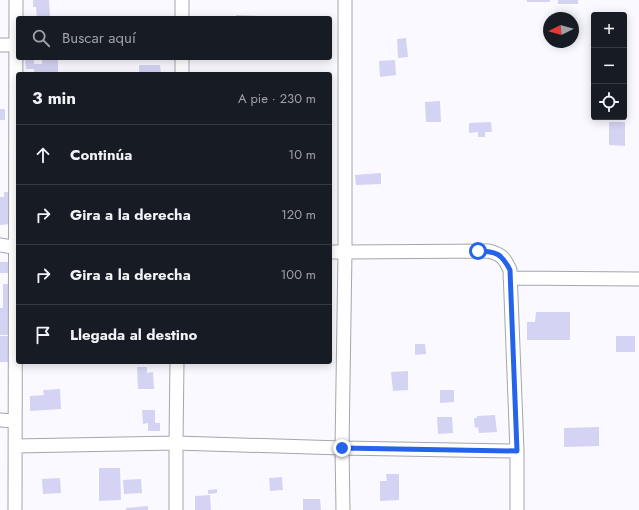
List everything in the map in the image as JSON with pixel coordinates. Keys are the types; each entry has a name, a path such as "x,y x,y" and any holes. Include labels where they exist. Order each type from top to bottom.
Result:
{"street":[{"path":"16,0 16,16"},
{"path":"182,0 182,16"},
{"path":"343,510 342,448 345,252 344,0"},
{"path":"0,45 16,45"},
{"path":"17,60 17,72"},
{"path":"182,60 182,72"},
{"path":"0,245 16,248"},
{"path":"332,252 489,251 499,254 506,261 510,270 517,451 517,510"},
{"path":"510,278 639,279"},
{"path":"15,510 14,421 16,306"},
{"path":"176,510 177,364"},
{"path":"0,420 14,421"},
{"path":"15,446 176,443 517,451"}],"building":[{"path":"33,0 49,0 50,16 37,16 36,7 33,7"},
{"path":"527,0 550,0 550,2 527,2"},
{"path":"558,0 578,0 578,4 558,4"},
{"path":"236,15 260,16 236,16"},
{"path":"406,38 408,57 398,58 397,39"},
{"path":"25,60 34,60 34,64 42,64 42,60 58,60 58,72 34,72 34,69 26,69"},
{"path":"395,60 396,75 380,77 379,61"},
{"path":"139,65 160,65 161,72 139,72"},
{"path":"440,101 441,122 426,122 425,102"},
{"path":"0,109 5,109 5,120 0,120"},
{"path":"491,122 492,132 485,132 485,137 478,137 478,132 469,133 469,123"},
{"path":"609,122 625,122 625,146 609,145"},
{"path":"381,173 381,184 356,185 355,175"},
{"path":"4,192 9,192 11,224 0,225 0,197 4,197"},
{"path":"0,262 10,262 10,273 0,273"},
{"path":"3,284 9,284 9,335 0,335 0,308 3,308"},
{"path":"536,312 570,312 570,340 527,340 527,322 535,322"},
{"path":"0,336 9,336 9,362 0,362"},
{"path":"616,336 635,336 635,352 616,352"},
{"path":"415,344 425,344 426,354 415,355"},
{"path":"137,367 147,367 147,373 153,372 154,389 138,389"},
{"path":"408,371 408,390 393,391 391,372"},
{"path":"60,389 61,409 30,411 30,396 44,395 43,390"},
{"path":"440,390 454,390 454,402 440,403"},
{"path":"142,410 155,410 155,423 160,423 160,431 148,431 148,423 143,424"},
{"path":"495,415 497,432 479,433 478,427 475,428 474,418 477,418 477,416"},
{"path":"437,417 452,417 453,433 438,434"},
{"path":"599,427 599,446 564,447 564,428"},
{"path":"99,468 120,468 121,500 99,501"},
{"path":"386,474 399,474 399,500 380,501 380,481 387,481"},
{"path":"282,477 283,490 270,491 269,478"},
{"path":"60,478 61,493 43,494 42,479"},
{"path":"141,479 142,493 124,494 123,480"},
{"path":"217,489 217,493 208,494 208,490"},
{"path":"210,495 211,510 195,510 195,496"},
{"path":"303,499 320,499 321,510 303,510"},
{"path":"148,506 148,510 126,510 126,508"}],"route":[{"path":"342,448 517,451 510,270 506,261 499,254 489,251 478,251"}]}
